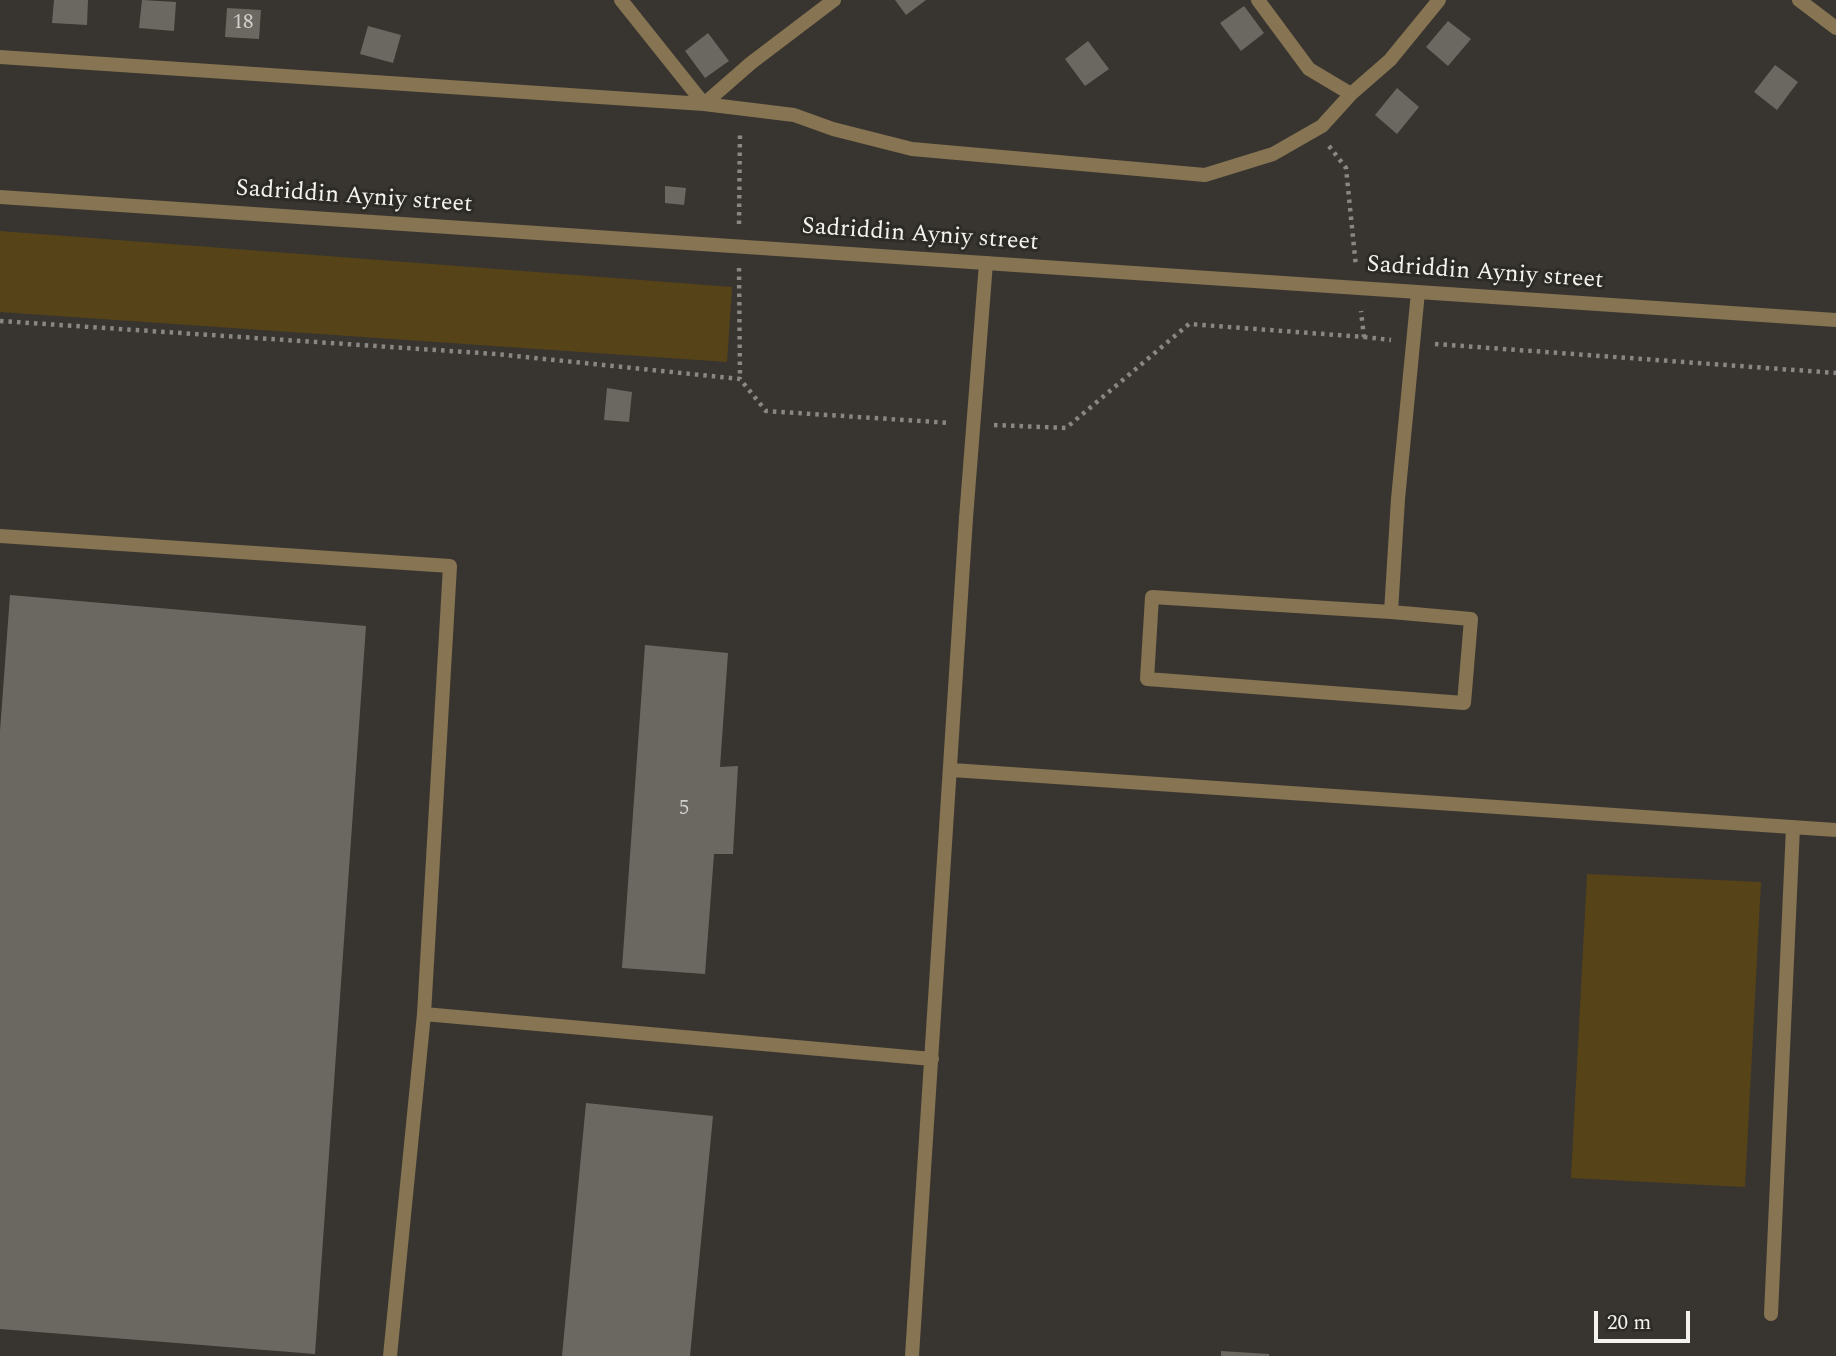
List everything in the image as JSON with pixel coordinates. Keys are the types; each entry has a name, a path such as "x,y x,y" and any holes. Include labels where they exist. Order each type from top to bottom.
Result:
{"street":[{"path":"621,0 704,104"},
{"path":"704,104 751,63 834,0"},
{"path":"1258,0 1309,69 1351,94"},
{"path":"0,57 704,104 794,115 833,129 912,149 1205,175 1273,154 1316,129 1390,60 1439,0"},
{"path":"1799,0 1836,29"},
{"name":"Sadriddin Ayniy street","path":"0,197 1836,320"},
{"path":"912,1356 952,770 966,518 986,263"},
{"path":"1391,612 1418,292"},
{"path":"0,536 450,566 424,1014 390,1356"},
{"path":"1152,597 1391,612 1471,619 1464,703 1147,680 1152,597"},
{"path":"952,770 1836,830"},
{"path":"1770,1314 1793,827"},
{"path":"424,1014 932,1059"}],"path":[{"path":"1316,129 1346,168 1364,337"},
{"path":"0,321 496,354 740,379 766,411 1066,428 1189,324 1836,373"}],"shaded area":[{"path":"0,231 732,287 727,362 0,312"},
{"path":"1587,874 1761,882 1745,1187 1571,1178"}],"building":[{"path":"54,0 88,0 87,25 52,23"},
{"path":"142,0 176,2 174,31 139,28"},
{"path":"895,0 926,0 906,15"},
{"path":"1244,6 1264,33 1241,51 1220,23"},
{"path":"227,8 261,10 259,39 225,37"},
{"path":"1448,21 1471,39 1448,66 1426,47"},
{"path":"368,26 401,35 393,63 360,54"},
{"path":"708,33 729,61 705,78 685,51"},
{"path":"1088,41 1109,69 1085,86 1065,59"},
{"path":"1775,65 1798,82 1777,110 1754,92"},
{"path":"1397,88 1419,107 1397,134 1375,115"},
{"path":"665,186 686,188 684,205 665,203"},
{"path":"607,388 632,392 629,422 604,420"},
{"path":"10,595 366,626 315,1354 0,1329 0,731"},
{"path":"645,645 728,653 720,767 738,766 733,854 714,854 705,974 622,968"},
{"path":"586,1103 713,1116 690,1356 562,1356"},
{"path":"1221,1351 1269,1354 1269,1356 1221,1356"}]}
